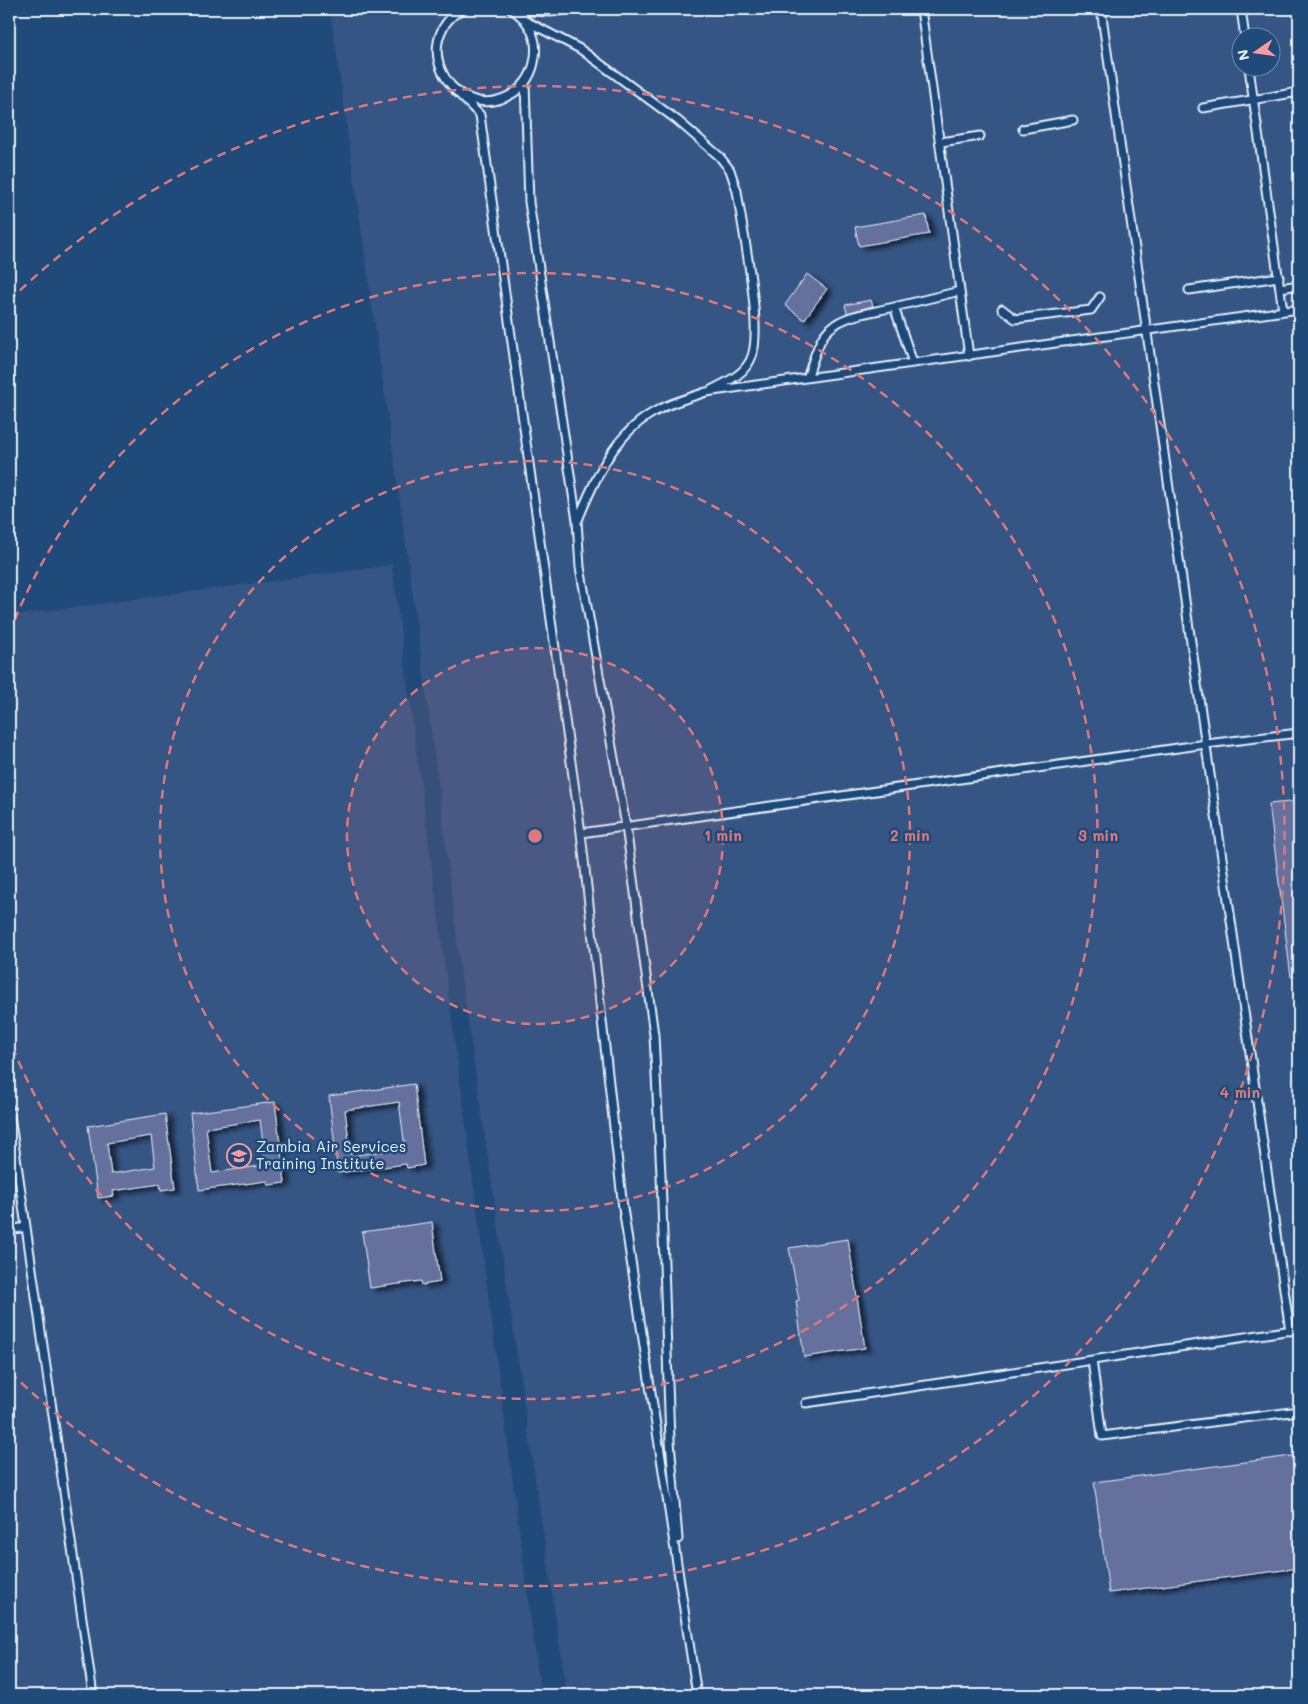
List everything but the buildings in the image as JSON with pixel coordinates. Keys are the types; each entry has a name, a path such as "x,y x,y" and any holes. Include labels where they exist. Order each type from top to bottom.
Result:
{"lane":[{"path":"462,9 448,20 442,30 437,51 442,73 480,116 581,833 623,1208 697,1695"},
{"path":"456,90 475,100 497,100 517,91 525,83 533,70 536,52 532,31 526,22 512,9"},
{"path":"512,9 550,12 571,9"},
{"path":"921,9 941,142 969,356"},
{"path":"1101,9 1254,1066 1290,1330"},
{"path":"1241,9 1244,28"},
{"path":"526,22 580,49 677,120 719,156 730,170 737,191 756,326 752,357 737,377 706,392 661,408 628,432 609,454 592,485 578,521"},
{"path":"1251,78 1283,311"},
{"path":"525,83 529,202 578,521 580,567 626,826 654,1035 670,1442 682,1597"},
{"path":"1203,108 1299,92"},
{"path":"1023,129 1073,120"},
{"path":"941,142 980,136"},
{"path":"1189,290 1279,277"},
{"path":"1280,288 1299,285"},
{"path":"806,378 823,337 839,321 960,291"},
{"path":"1002,309 1015,319 1091,310 1100,297"},
{"path":"894,307 914,363"},
{"path":"706,392 1299,308"},
{"path":"581,833 1206,744 1299,733"},
{"path":"9,1108 93,1695"},
{"path":"9,1230 26,1227"},
{"path":"806,1403 1299,1329"},
{"path":"1092,1360 1102,1436 1299,1410"}],"shaded area":[{"path":"330,9 1299,9 1299,1695 567,1695 461,975 438,781"},
{"name":"Zambia Air Services Training Institute","path":"392,565 541,1695 9,1695 9,616"}],"place":[{"name":"Zambia Air Services Training Institute","path":"239,1156"}]}
